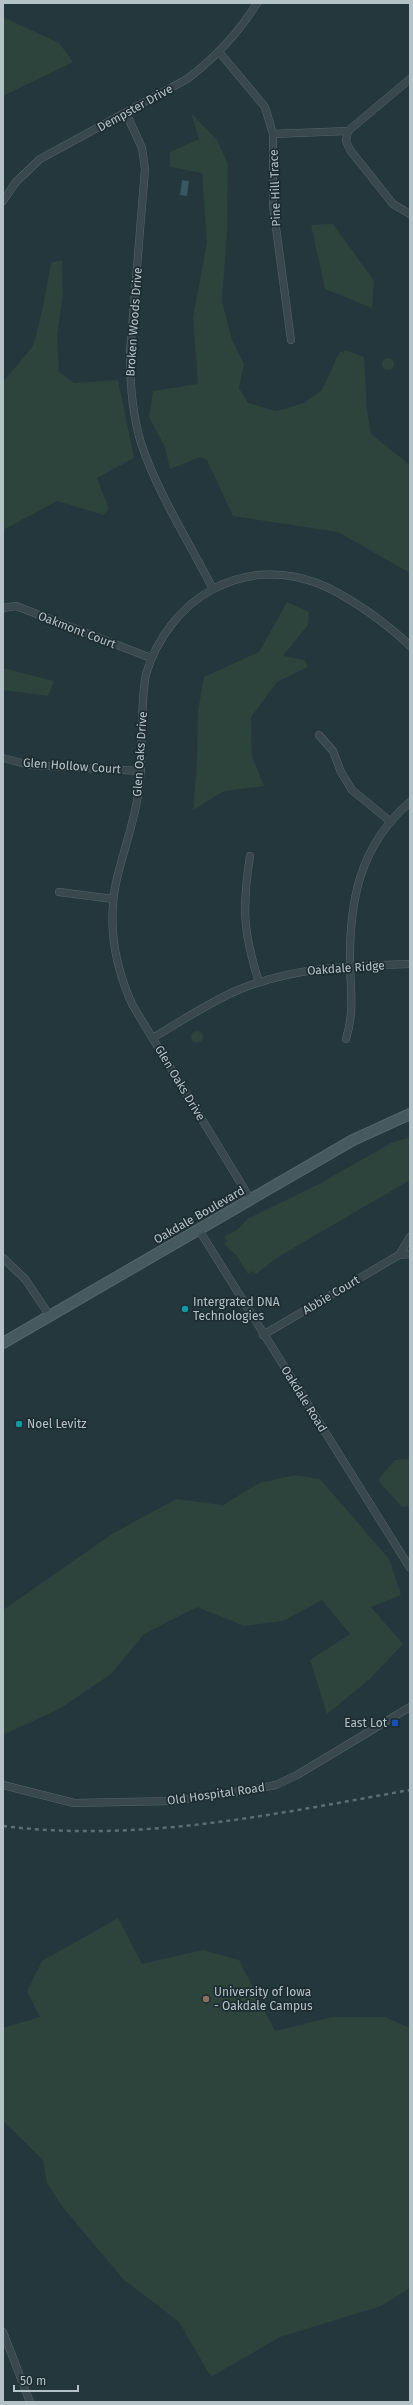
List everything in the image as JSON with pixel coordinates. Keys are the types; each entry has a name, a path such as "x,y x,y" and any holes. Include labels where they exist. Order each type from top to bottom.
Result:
{"main road":[{"name":"Oakdale Boulevard","path":"3,1344 353,1140 410,1114"}],"street":[{"name":"Dempster Drive","path":"3,201 16,182 40,159 187,79 220,52 236,35 257,3"},
{"name":"Pine Hill Trace","path":"220,52 265,107 273,134 273,205 291,340"},
{"path":"273,134 348,131 410,79"},
{"name":"Broken Woods Drive","path":"126,113 142,148 145,170 130,353 130,379 135,422 141,444 153,474 213,589"},
{"path":"348,131 346,141 350,150 393,204 410,214"},
{"name":"Glen Oaks Drive","path":"251,1200 133,1006 119,971 112,934 113,899 135,811 141,770 144,687 151,658 164,632 188,605 213,589 237,579 254,576 288,576 306,579 334,591 383,623 410,646"},
{"name":"Oakmont Court","path":"3,608 16,606 151,658"},
{"path":"319,735 333,751 341,772 352,790 391,822"},
{"name":"Glen Hollow Court","path":"3,758 30,765 141,770"},
{"path":"346,1039 352,1020 350,917 357,884 371,852 391,822 410,802"},
{"path":"250,856 244,895 244,918 249,953 259,982"},
{"path":"59,892 113,899"},
{"name":"Oakdale Ridge","path":"153,1038 220,998 259,982 309,970 350,966 410,964"},
{"name":"Oakdale Road","path":"199,1230 263,1335 410,1568"},
{"name":"Abbie Court","path":"399,1255 410,1237"},
{"name":"Abbie Court","path":"263,1335 399,1255 410,1254"},
{"path":"3,1258 25,1279 50,1316"},
{"name":"Old Hospital Road","path":"3,1785 74,1803 172,1801 245,1791 276,1785 297,1775 410,1707"},
{"path":"3,2332 30,2402"}],"green space":[{"path":"3,17 59,43 73,62 3,96"},
{"path":"191,113 217,140 228,164 227,232 222,301 232,340 244,364 239,388 248,403 277,411 304,403 322,390 340,351 344,353 345,350 364,357 367,410 371,434 410,465 410,573 338,532 233,516 207,460 200,457 170,469 165,447 149,417 153,391 198,384 193,317 207,243 202,173 170,167 170,152 199,139"},
{"path":"333,224 374,281 372,308 325,289 311,225"},
{"path":"62,260 63,295 57,335 59,372 74,383 118,380 134,458 97,478 109,509 104,515 57,501 3,530 3,382 33,346 43,307 51,263"},
{"path":"388,358 392,360 394,364 392,368 388,370 384,368 382,364 384,360"},
{"path":"287,602 309,612 308,625 283,656 305,660 308,667 277,682 251,717 252,756 264,786 224,791 193,810 197,764 198,711 204,677 259,652"},
{"path":"3,668 54,681 48,696 3,690"},
{"path":"195,1031 199,1031 203,1037 199,1043 195,1043 191,1039 191,1035"},
{"path":"410,1137 410,1180 278,1257 256,1274 253,1271 248,1274 236,1255 224,1244 227,1241 224,1237 238,1229 247,1219 319,1184 391,1143"},
{"path":"410,1459 410,1506 402,1507 378,1480 395,1460"},
{"path":"295,1475 320,1479 389,1559 401,1595 371,1607 403,1644 371,1678 327,1714 310,1660 350,1634 322,1600 283,1621 244,1626 197,1607 144,1634 111,1674 61,1708 3,1735 3,1610 112,1534 176,1499 223,1505 259,1483"},
{"path":"118,1918 142,1964 203,1950 239,1960 275,2031 332,2017 385,2017 410,2028 410,2288 381,2306 280,2337 211,2377 179,2322 123,2279 61,2205 47,2183 43,2160 3,2121 3,2028 40,2017 27,1991 42,1961"}],"water":[{"path":"182,180 189,181 187,196 180,195"}],"railway":[{"path":"3,1826 55,1830 106,1831 157,1828 258,1816 410,1790"}],"place":[{"name":"Intergrated DNA Technologies","path":"185,1309"},
{"name":"Noel Levitz","path":"19,1424"},
{"name":"East Lot","path":"395,1723"},
{"name":"University of Iowa - Oakdale Campus","path":"206,1999"}]}
